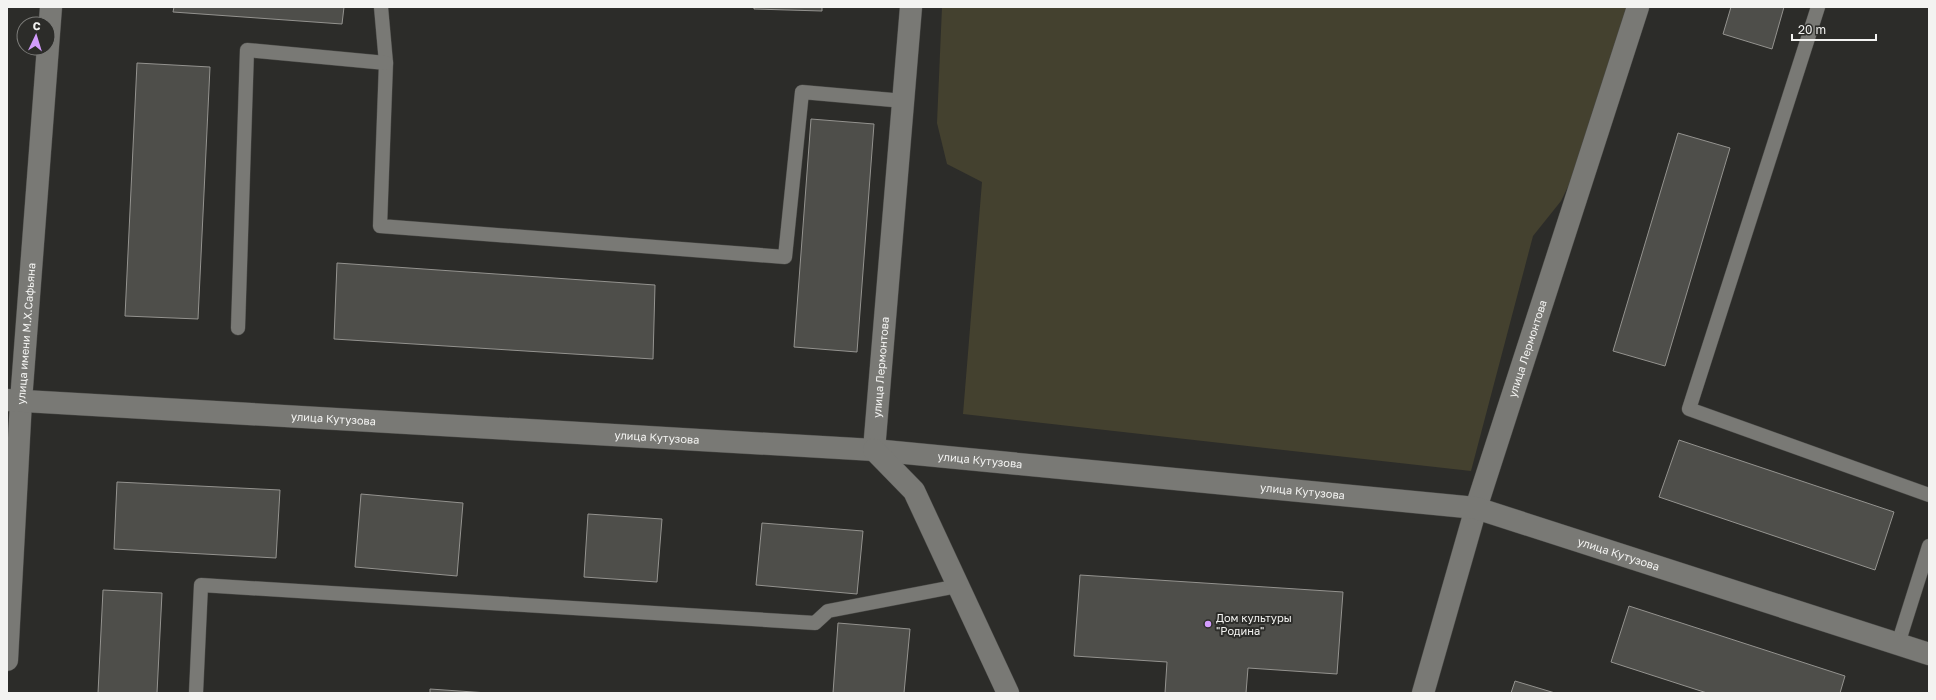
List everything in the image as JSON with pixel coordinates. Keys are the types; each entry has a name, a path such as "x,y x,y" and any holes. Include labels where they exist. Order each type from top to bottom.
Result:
{"street":[{"name":"улица имени М.Х.Сафьяна","path":"7,660 14,400 51,7"},
{"name":"улица Лермонтова","path":"874,450 911,7"},
{"name":"улица Лермонтова","path":"1423,693 1476,508 1638,7"},
{"name":"улица Кутузова","path":"14,400 874,450 1476,508 1929,654"},
{"path":"874,450 914,491 1008,693"}],"lane":[{"path":"382,7 386,63 380,226 785,257 802,92 904,101"},
{"path":"1818,7 1689,409 1929,495"},
{"path":"238,328 248,50 386,63"},
{"path":"1898,644 1929,546"},
{"path":"196,693 201,585 815,623 828,612 958,586"}],"shaded area":[{"path":"942,7 1636,7 1600,121 1561,201 1533,236 1471,471 963,414 982,182 947,164 937,123"}],"building":[{"path":"174,7 344,7 342,24 173,12"},
{"path":"754,7 822,7 822,11 754,9"},
{"path":"1731,7 1784,7 1772,49 1723,34"},
{"path":"137,63 210,67 198,319 125,316"},
{"path":"811,119 874,124 857,352 794,347"},
{"path":"1678,133 1730,148 1665,366 1613,351"},
{"path":"337,263 655,285 653,359 334,339"},
{"path":"1679,440 1894,512 1875,570 1659,497"},
{"path":"117,482 280,490 276,558 114,549"},
{"path":"361,494 463,503 457,576 355,567"},
{"path":"588,514 662,519 657,582 584,577"},
{"path":"762,523 863,531 857,594 756,585"},
{"name":"Дом культуры \"Родина\"","path":"1080,575 1343,592 1337,674 1248,668 1246,693 1165,693 1167,662 1074,656"},
{"path":"103,590 162,593 157,693 98,693"},
{"path":"1629,606 1845,676 1840,693 1707,693 1611,662"},
{"path":"838,623 910,629 904,693 833,693"},
{"path":"1515,681 1555,693 1511,693"},
{"path":"430,689 488,693 430,693"}],"place":[{"name":"Дом культуры \"Родина\"","path":"1208,624"}]}
